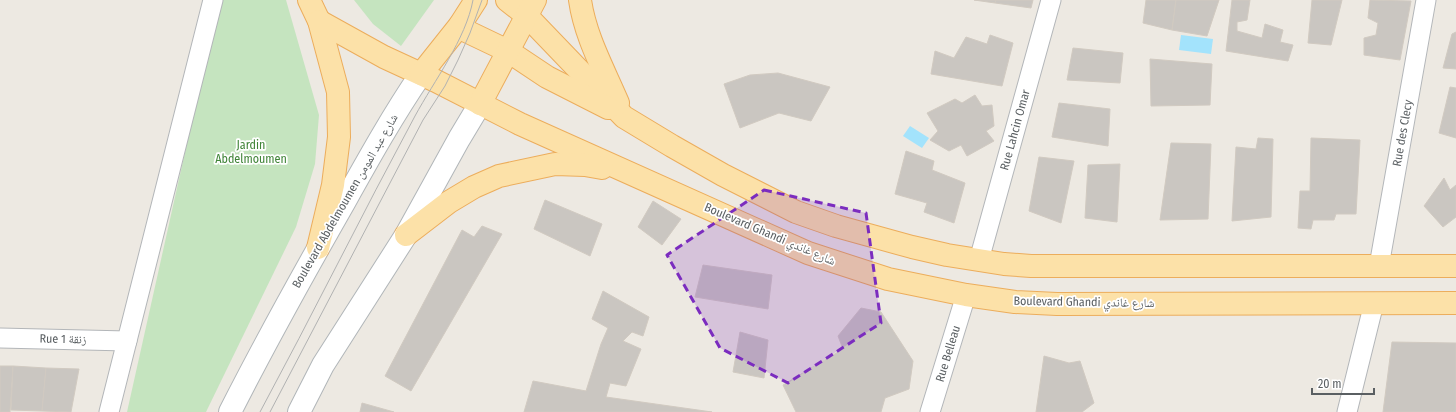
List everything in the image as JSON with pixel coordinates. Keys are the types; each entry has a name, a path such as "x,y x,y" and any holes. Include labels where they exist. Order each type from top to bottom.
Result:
{"main road":[{"path":"309,0 319,21 338,92 338,137 333,185 318,248"},
{"name":"Boulevard Abdelmoumen شارع عبد المومن","path":"230,412 268,338 399,106 421,74 460,25 476,0"},
{"path":"507,0 531,8 624,116"},
{"path":"580,0 582,15 592,43 624,116"},
{"path":"298,412 323,365 406,235 480,104 531,8"},
{"name":"Boulevard Ghandi شارع غاندي","path":"319,21 384,57 436,80 520,124 626,172 808,253 888,278 966,295 1015,302 1057,304 1456,303"},
{"path":"460,25 464,30 508,51 547,77 624,116 723,175 796,212 836,226 912,247 947,255 1031,266 1456,266"},
{"path":"406,235 449,202 474,187 499,176 555,164 585,165 626,172"}],"street":[{"path":"109,412 213,0"},
{"name":"Rue Lahcin Omar","path":"979,260 1051,0"},
{"name":"Rue des Clecy","path":"1379,266 1426,0"},
{"name":"Rue Belleau","path":"930,412 966,295"},
{"path":"1347,412 1374,303"},
{"name":"Rue 1 زنقة","path":"0,338 127,341"}],"highlighted area":[{"path":"764,190 866,213 881,323 788,383 720,348 667,255"}],"green space":[{"name":"Jardin Abdelmoumen","path":"219,0 286,0 319,115 315,164 296,227 206,412 127,412"},
{"path":"354,0 434,0 401,46 373,24"}],"water":[{"path":"1181,35 1213,39 1211,54 1179,50"},
{"path":"910,126 929,138 922,148 903,136"}],"building":[{"path":"974,0 996,0 995,3"},
{"path":"996,0 1033,0 1031,8 995,3"},
{"path":"1146,0 1176,0 1172,30 1143,23"},
{"path":"1176,0 1219,0 1207,36 1172,30"},
{"path":"1232,0 1250,0 1247,20 1237,22 1237,31 1262,38 1265,24 1283,30 1280,42 1293,45 1288,61 1226,51"},
{"path":"1312,0 1342,0 1331,45 1308,43"},
{"path":"1370,0 1411,1 1400,60 1364,55 1364,38 1376,35 1378,23 1368,18"},
{"path":"1456,32 1456,69 1443,68 1452,34"},
{"path":"990,35 1013,43 1002,86 931,74 935,51 954,58 966,37 987,44"},
{"path":"1073,48 1123,53 1120,83 1067,80"},
{"path":"1150,59 1212,64 1210,105 1151,106"},
{"path":"778,73 830,87 811,121 779,113 740,128 724,84 750,75"},
{"path":"1450,87 1456,88 1456,138 1439,133"},
{"path":"975,95 982,106 992,105 994,126 986,131 994,141 967,156 961,145 949,151 930,140 938,131 927,113 955,99 962,103"},
{"path":"1059,103 1110,109 1108,146 1052,137"},
{"path":"1258,138 1273,139 1271,217 1232,221 1236,147 1256,149"},
{"path":"1311,138 1360,140 1356,214 1336,214 1334,220 1313,220 1311,229 1298,228 1300,191 1310,191"},
{"path":"1171,143 1211,144 1208,219 1160,220"},
{"path":"906,151 934,161 932,170 965,183 954,223 924,212 927,203 895,194"},
{"path":"1039,157 1074,161 1061,223 1029,211"},
{"path":"1120,164 1117,222 1085,218 1088,165"},
{"path":"1444,178 1450,190 1456,185 1456,217 1443,227 1424,206"},
{"path":"545,200 602,224 590,256 534,229"},
{"path":"653,201 681,219 662,245 638,227"},
{"path":"482,226 502,234 411,391 385,376 462,230 474,237"},
{"path":"703,265 772,275 768,309 695,297"},
{"path":"603,291 649,317 643,336 632,332 623,341 641,349 626,386 610,383 606,397 712,412 524,412 533,381 586,391 601,344 608,328 592,319"},
{"path":"861,308 881,312 913,361 909,389 885,398 881,412 796,412 783,385 843,349 838,336"},
{"path":"740,332 768,340 764,378 733,372"},
{"path":"1392,342 1456,343 1456,412 1383,412"},
{"path":"1044,356 1069,363 1080,361 1094,403 1082,412 1036,412"},
{"path":"0,366 13,366 10,412 0,412"},
{"path":"13,366 46,368 42,411 11,410"},
{"path":"46,368 79,369 71,412 42,411"},
{"path":"362,403 394,412 360,412"}],"tram line":[{"path":"260,412 415,116 457,45 464,30 473,0"},
{"path":"270,412 423,120 445,86 470,33 482,0"}]}
